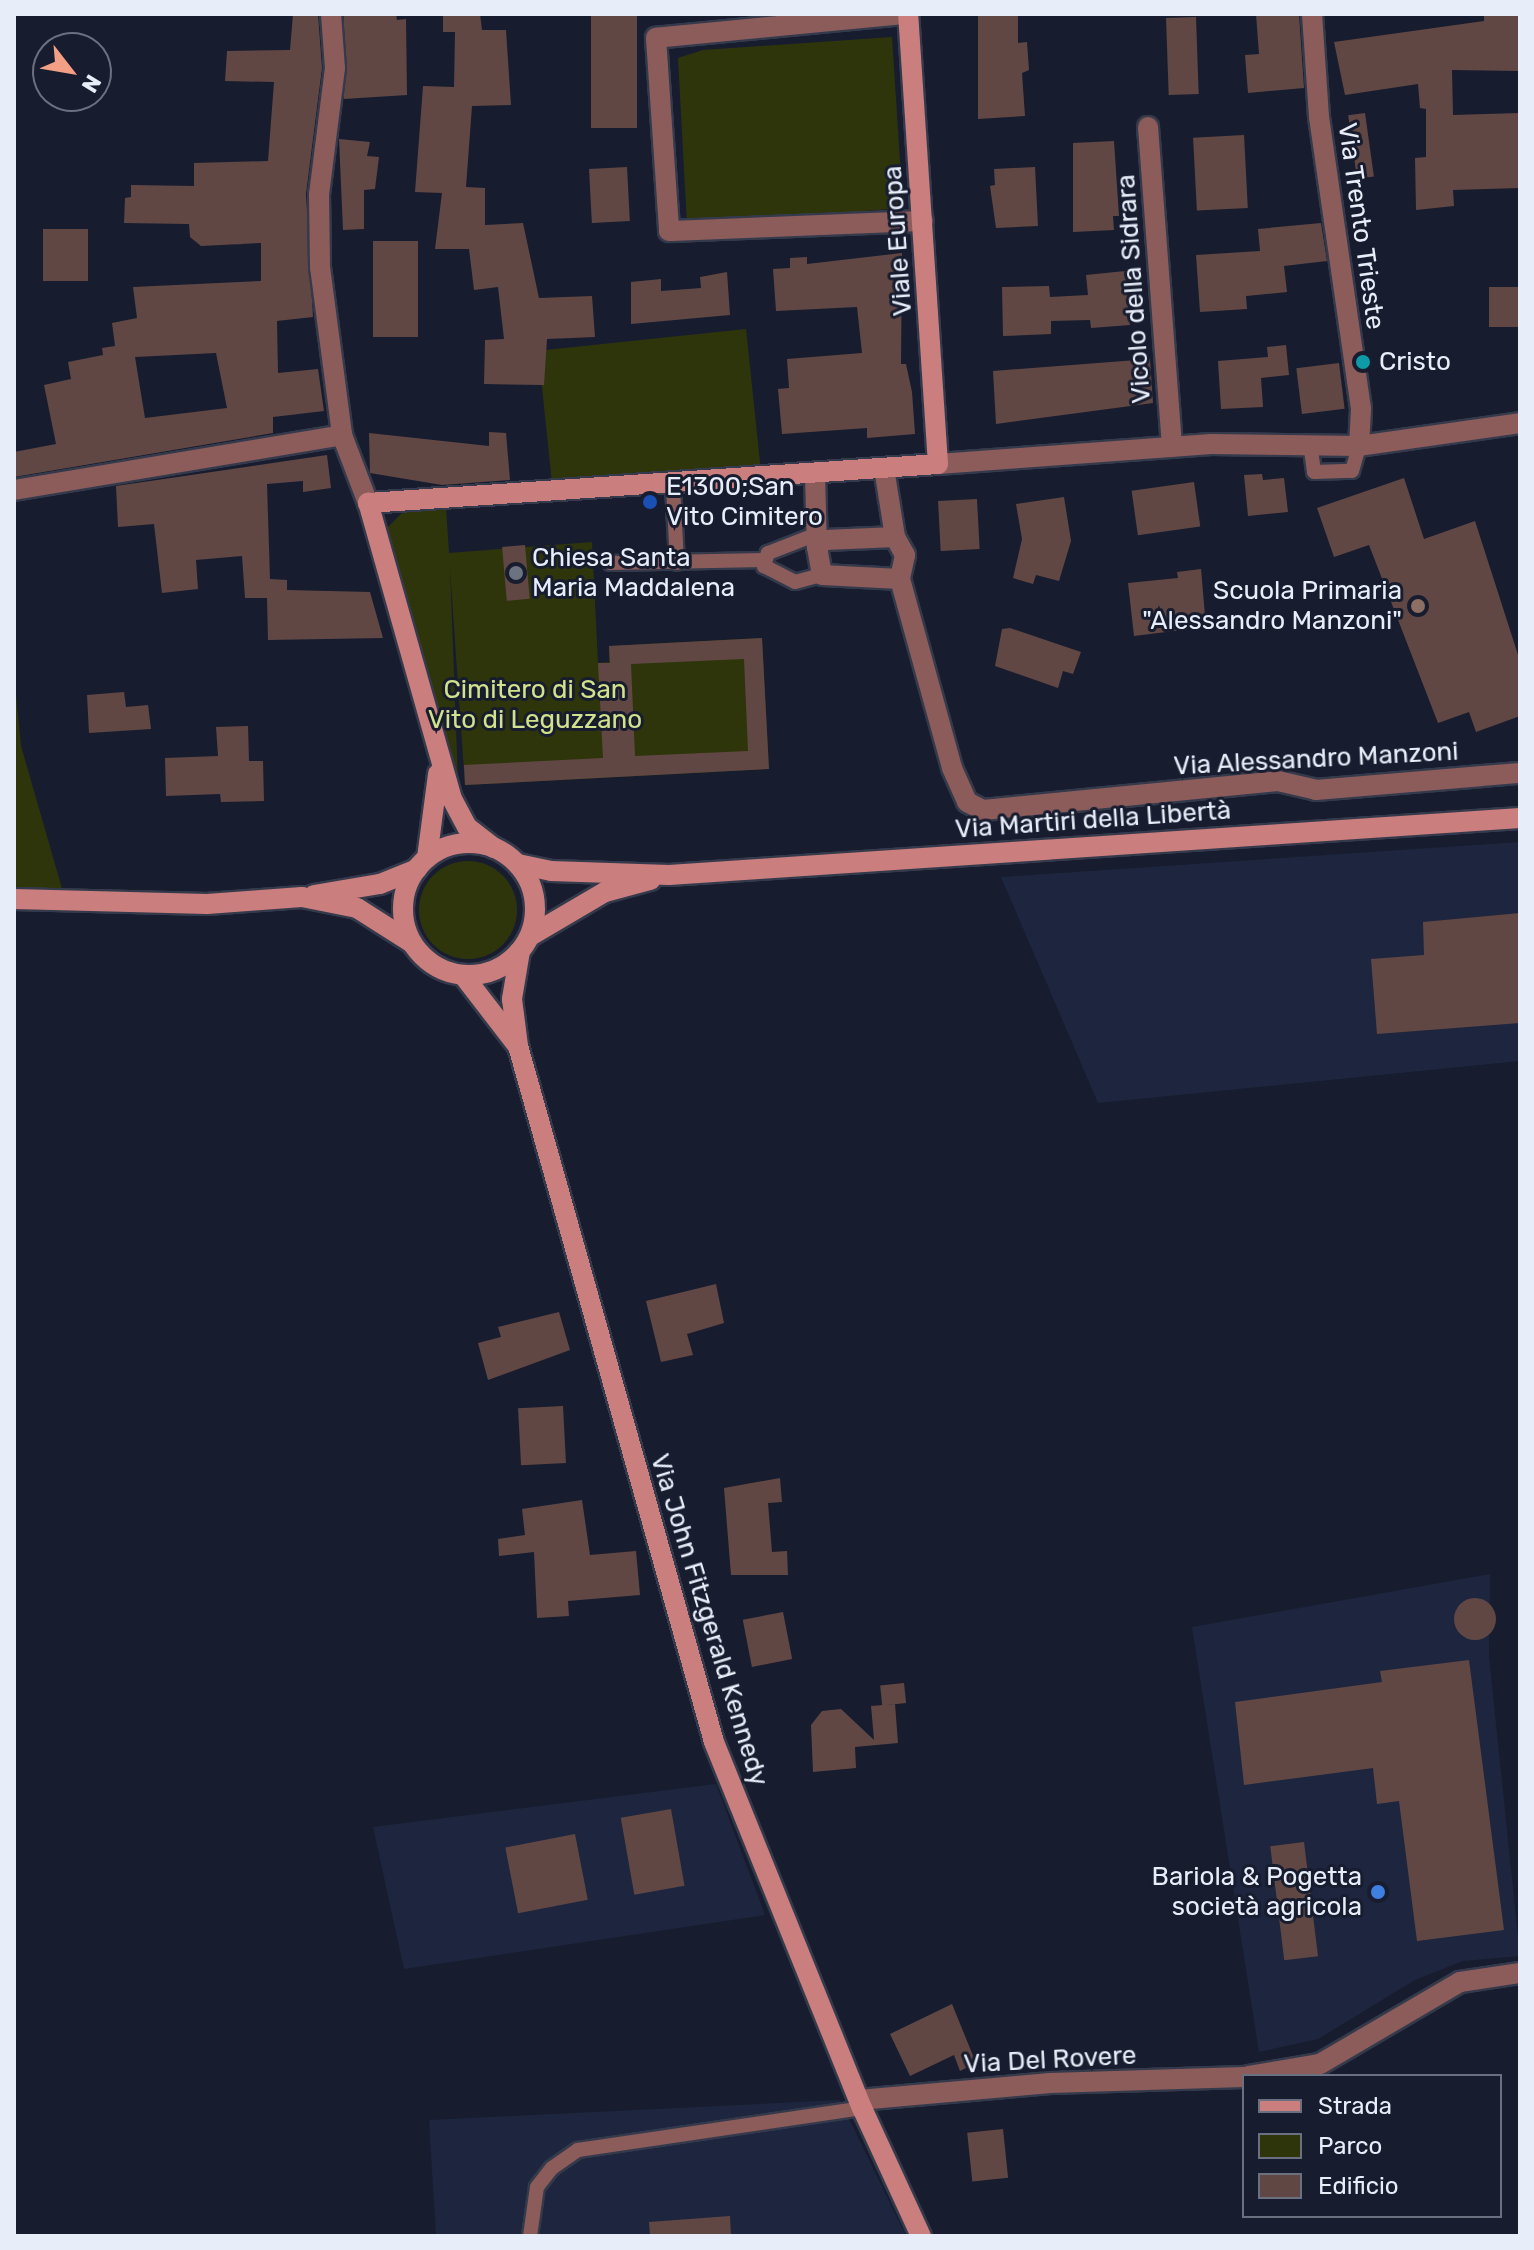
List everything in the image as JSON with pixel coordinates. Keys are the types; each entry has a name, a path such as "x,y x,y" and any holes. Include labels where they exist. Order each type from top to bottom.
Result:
{"main road":[{"name":"Viale Europa","path":"906,14 938,464"},
{"path":"302,897 357,908 412,943 443,970 463,975 495,970 525,944 534,898 518,864 475,835 459,814 368,503 673,486 938,464"},
{"path":"412,943 403,902 422,864 436,816 439,754"},
{"name":"Via Martiri della Libertà","path":"518,864 551,871 669,875 1520,818"},
{"path":"14,899 207,904 302,897 380,884 422,864 448,847 471,843 494,848"},
{"name":"Via Martiri della Libertà","path":"525,944 605,892 669,875"},
{"name":"Via John Fitzgerald Kennedy","path":"525,944 512,999 518,1046 714,1742 860,2104 921,2236"},
{"name":"Via John Fitzgerald Kennedy","path":"463,975 518,1046"}],"street":[{"path":"331,14 335,68 319,194 320,267 342,435 368,503"},
{"path":"906,14 656,38 669,231 923,221"},
{"name":"Via Trento Trieste","path":"1312,14 1319,117 1361,409 1359,446"},
{"name":"Vicolo della Sidrara","path":"1148,127 1172,447"},
{"path":"938,464 1172,447 1310,443 1359,446 1520,423"},
{"path":"14,490 342,435"},
{"name":"Via Alessandro Manzoni","path":"884,468 895,537 905,555 900,579 952,768 967,802 983,810 1278,781 1316,790 1520,773"},
{"path":"815,475 817,540 822,575 900,579"},
{"path":"817,540 895,537"},
{"name":"Via Del Rovere","path":"1258,2074 1320,2064 1460,1982 1520,1973"},
{"name":"Via Del Rovere","path":"860,2104 1050,2083 1242,2076"}],"lane":[{"path":"1310,443 1314,472 1352,471 1359,446"},
{"path":"673,486 677,563"},
{"path":"610,563 764,560 779,546 817,540"},
{"path":"764,560 764,566 787,580 822,575"},
{"path":"530,2236 537,2187 552,2168 578,2150 860,2104"}],"shaded area":[{"path":"1520,842 1520,1061 1098,1103 1001,877"},
{"path":"1490,1574 1489,1656 1520,1956 1463,1961 1415,1980 1318,2039 1259,2052 1192,1627"},
{"path":"716,1784 765,1915 404,1969 373,1827"},
{"path":"840,2100 906,2236 436,2236 429,2120"}],"green space":[{"path":"892,37 903,208 687,225 678,58 703,50"},
{"path":"746,329 761,470 553,492 538,351"},
{"name":"Cimitero di San Vito di Leguzzano","path":"446,508 449,553 592,542 598,663 609,662 609,646 762,638 769,769 465,785 450,569 458,781 386,529 405,510"},
{"path":"16,694 21,746 63,892 14,887"},
{"path":"468,861 487,865 503,875 513,891 517,910 513,929 503,945 487,955 468,959 449,955 433,945 423,929 419,910 423,891 433,875 449,865"}],"building":[{"path":"293,14 318,14 322,68 306,194 313,317 277,321 278,373 318,369 324,411 273,417 273,433 14,477 14,452 56,444 44,385 71,379 68,362 103,355 102,348 115,346 112,323 137,318 133,287 261,281 261,243 201,246 190,237 189,224 124,223 125,198 131,197 131,185 194,186 194,163 268,161 274,82 225,81 227,51 290,50","holes":["216,353 227,408 145,418 135,357"]},
{"path":"344,14 396,14 397,20 406,19 407,95 344,99"},
{"path":"480,14 482,30 506,30 511,105 472,106 466,187 485,188 485,225 523,223 539,298 592,296 595,337 547,339 544,385 484,384 485,340 504,339 498,287 474,290 469,249 435,249 442,193 415,192 423,86 454,87 455,32 443,32 443,15"},
{"path":"591,14 637,14 637,128 591,128"},
{"path":"978,14 1018,14 1018,43 1027,42 1029,70 1022,73 1025,116 978,119"},
{"path":"1256,14 1299,14 1304,88 1248,93 1245,55 1259,54"},
{"path":"1484,14 1520,14 1520,71 1452,70 1453,115 1520,113 1520,188 1453,190 1454,206 1416,210 1415,158 1426,157 1426,109 1420,108 1418,84 1345,95 1334,42 1484,21"},
{"path":"1196,17 1199,94 1169,95 1166,18"},
{"path":"1365,113 1374,176 1357,179 1348,115"},
{"path":"1244,135 1248,208 1197,211 1193,138"},
{"path":"339,139 370,142 367,156 379,157 375,189 364,190 364,229 343,230"},
{"path":"1114,141 1119,216 1113,216 1114,230 1073,232 1073,143"},
{"path":"627,167 630,221 592,223 589,169"},
{"path":"1035,167 1038,226 996,228 990,186 995,185 994,169"},
{"path":"1321,223 1327,261 1284,266 1287,292 1246,296 1247,309 1200,312 1196,255 1260,251 1258,229"},
{"path":"43,229 88,229 88,281 43,281"},
{"path":"373,241 418,241 418,337 373,337"},
{"path":"902,253 901,364 906,364 912,392 915,434 867,438 867,428 782,434 778,389 789,388 787,359 862,353 857,307 776,311 773,269 790,268 790,258 807,257 807,264"},
{"path":"1125,271 1130,325 1091,328 1090,320 1051,321 1051,334 1003,336 1002,287 1049,286 1050,297 1088,295 1086,275"},
{"path":"727,272 730,315 631,324 631,282 661,279 661,291 701,288 700,277"},
{"path":"1489,287 1520,287 1520,327 1489,327"},
{"path":"1286,345 1289,375 1261,378 1263,407 1221,409 1218,361 1268,357 1267,347"},
{"path":"1150,359 1153,403 996,424 993,371"},
{"path":"1339,363 1345,409 1302,414 1296,368"},
{"path":"489,432 506,433 510,480 442,485 370,473 369,433 489,446"},
{"path":"327,455 331,488 303,492 303,481 267,484 270,579 287,580 287,590 370,592 383,638 268,640 267,598 245,598 242,556 196,560 198,589 162,593 154,524 118,527 116,486"},
{"path":"1262,474 1263,480 1284,478 1288,512 1248,516 1244,475"},
{"name":"Scuola Primaria \"Alessandro Manzoni\"","path":"1404,478 1424,539 1475,521 1520,661 1520,716 1476,732 1469,712 1438,723 1369,545 1334,557 1317,508"},
{"path":"1194,482 1200,527 1138,535 1132,491"},
{"path":"1064,497 1071,541 1059,581 1036,575 1033,584 1013,578 1022,539 1016,504"},
{"path":"977,499 980,549 941,551 938,501"},
{"name":"Chiesa Santa Maria Maddalena","path":"525,545 530,599 507,601 502,547"},
{"path":"1201,569 1206,627 1134,636 1128,583 1178,578 1177,572"},
{"path":"1010,628 1081,652 1073,674 1063,671 1058,688 995,666 1002,629"},
{"path":"762,638 769,769 465,785 464,765 603,758 598,663 610,663 609,646","holes":["744,659 748,751 635,756 631,664"]},
{"path":"124,692 126,707 148,705 151,729 89,733 87,695"},
{"path":"248,726 249,761 263,761 264,801 221,802 220,794 166,796 165,758 218,756 216,727"},
{"path":"1520,913 1520,1023 1377,1034 1371,959 1424,955 1423,922"},
{"path":"716,1284 724,1323 687,1334 693,1355 661,1362 646,1301"},
{"path":"559,1312 570,1350 488,1380 478,1343 501,1337 498,1327"},
{"path":"563,1406 566,1463 521,1465 518,1408"},
{"path":"780,1478 782,1502 768,1503 772,1552 787,1551 788,1575 731,1575 724,1488"},
{"path":"582,1500 590,1555 636,1551 640,1595 568,1601 569,1616 537,1618 534,1552 499,1556 498,1539 525,1535 522,1509"},
{"path":"1475,1598 1490,1604 1496,1619 1490,1634 1475,1640 1460,1634 1454,1619 1460,1604"},
{"path":"783,1612 792,1659 752,1667 743,1620"},
{"path":"1469,1660 1504,1930 1417,1941 1399,1801 1377,1804 1373,1768 1244,1785 1235,1702 1382,1682 1380,1671"},
{"path":"904,1683 906,1703 882,1705 880,1686"},
{"path":"895,1704 898,1743 855,1747 856,1768 813,1772 811,1725 822,1711 841,1709 874,1740 871,1706"},
{"path":"671,1809 685,1886 634,1895 621,1818"},
{"path":"575,1834 588,1900 518,1913 505,1848"},
{"path":"1304,1842 1318,1956 1284,1960 1270,1846"},
{"path":"952,2004 976,2063 960,2071 954,2055 910,2076 890,2034"},
{"path":"1003,2129 1008,2178 972,2181 967,2133"},
{"path":"730,2216 731,2236 650,2236 649,2222"}],"place":[{"name":"Cristo","path":"1363,362"},
{"name":"E1300;San Vito Cimitero","path":"650,502"},
{"name":"Chiesa Santa Maria Maddalena","path":"516,573"},
{"name":"Scuola Primaria \"Alessandro Manzoni\"","path":"1418,606"},
{"name":"Bariola & Pogetta società agricola","path":"1378,1892"}]}
